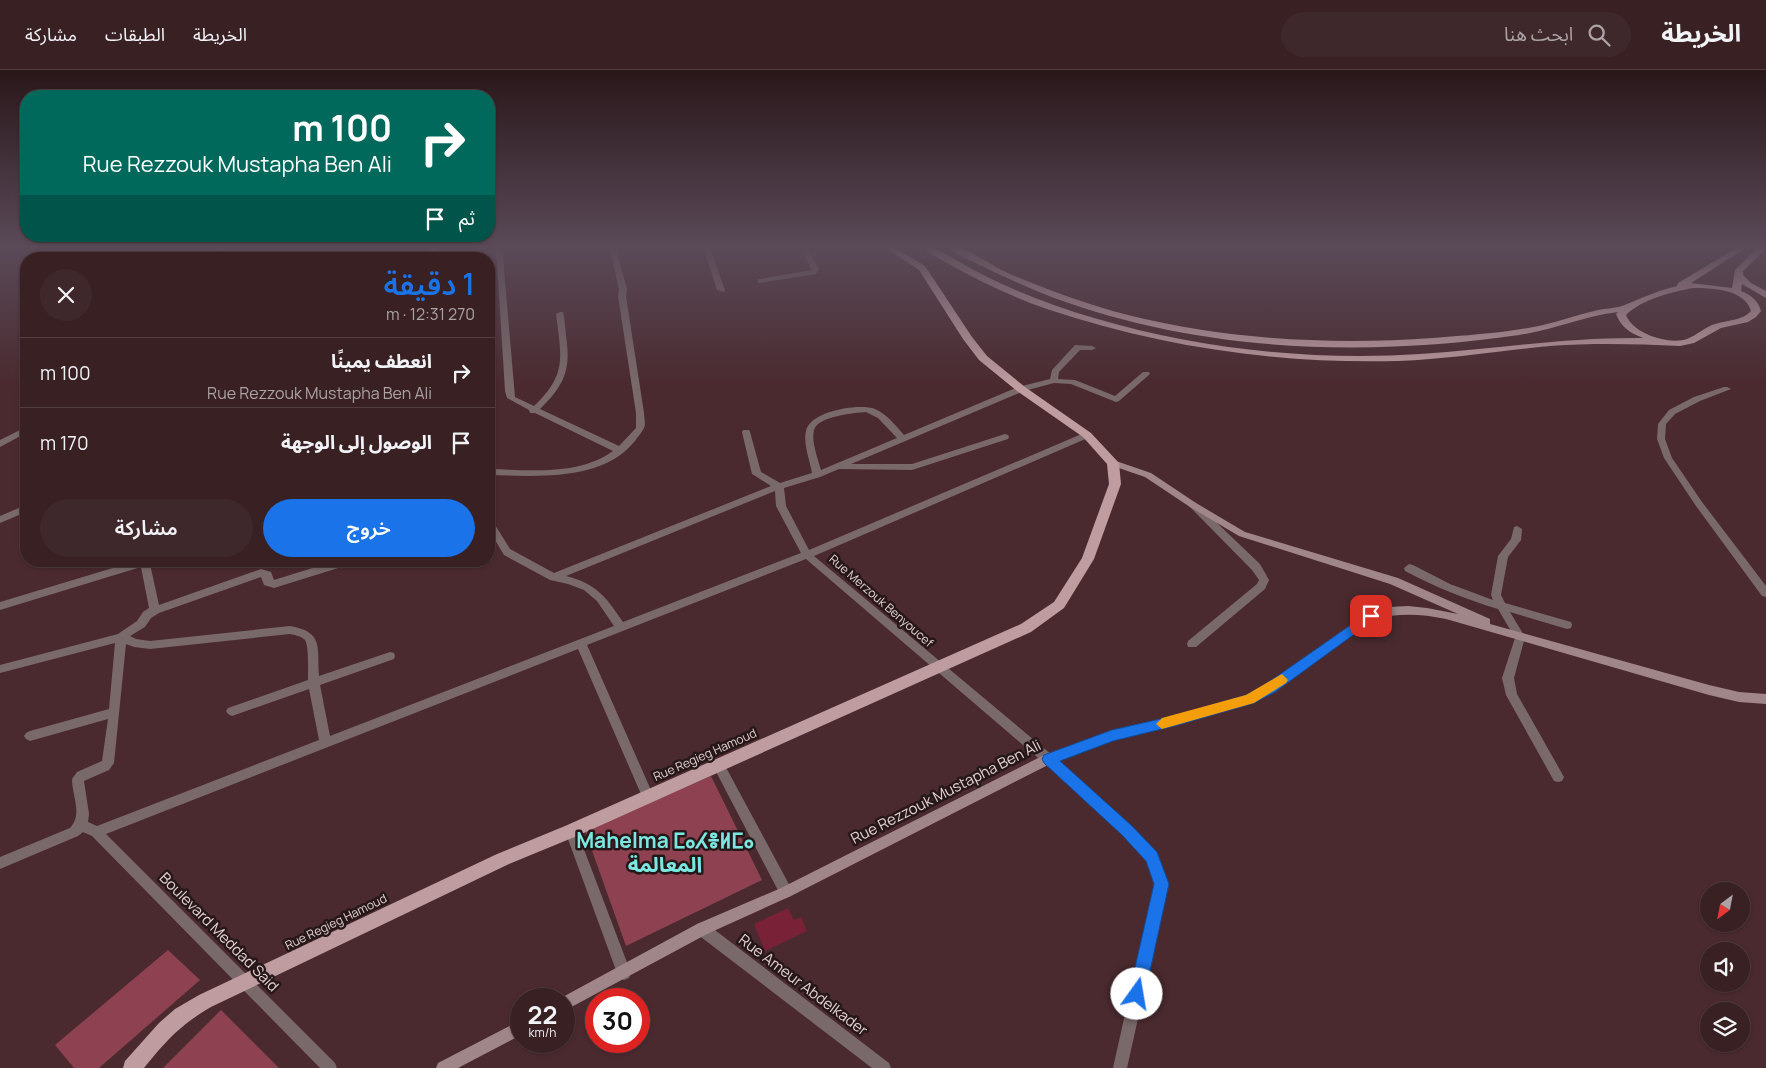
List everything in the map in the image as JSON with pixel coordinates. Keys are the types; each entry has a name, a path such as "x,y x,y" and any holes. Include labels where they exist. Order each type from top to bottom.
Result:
{"main road":[{"path":"938,293 968,339 983,358 1022,389 1087,435 1113,463 1148,475 1193,506 1242,534 1394,581 1520,637 1709,690 1739,697 1766,699"},
{"path":"1016,293 1060,310 1137,332 1222,348 1310,357 1396,358 1573,342 1688,342 1711,328 1753,317 1766,316"},
{"path":"1050,293 1073,301 1161,325 1234,336 1320,343 1424,342 1538,328 1589,314 1627,308 1664,293"},
{"path":"1739,293 1766,301"},
{"path":"1739,293 1755,304 1756,311 1753,317"},
{"path":"1627,308 1621,314 1627,325 1640,334 1664,342"},
{"path":"1573,342 1622,333 1622,326 1614,320 1589,314"},
{"name":"Rue Regieg Hamoud","path":"132,1068 146,1049 181,1015 245,981 503,859 648,797 718,764 1026,628 1059,605 1088,559 1115,484 1113,463"},
{"name":"Rue Rezzouk Mustapha Ben Ali","path":"575,998 702,929 786,892 1048,759 1112,735 1178,720 1249,699 1270,688 1361,622 1383,611 1413,609 1429,612 1520,637"},
{"path":"442,1068 510,1033"}],"street":[{"path":"502,293 511,398 619,450"},
{"path":"495,472 579,470 596,464 619,450 636,434 641,420 622,293"},
{"path":"533,410 556,389 564,373 560,314"},
{"path":"1054,382 1055,372 1078,347 1092,348"},
{"path":"554,577 779,486 841,466 1022,389 1054,382 1072,382 1116,399 1146,374"},
{"path":"1727,389 1697,399 1672,412 1662,424 1660,438 1668,458 1699,504 1766,593"},
{"path":"817,475 809,430 813,423 820,418 861,409 872,411 903,439"},
{"path":"746,432 757,474 779,486"},
{"path":"0,444 20,433"},
{"path":"96,832 807,555 1087,435"},
{"path":"841,466 912,467 1005,437"},
{"name":"Rue Merzouk Benyoucef","path":"779,486 781,506 807,555 938,668 1048,759 1127,830 1151,857 1161,884 1120,1068"},
{"path":"1192,644 1261,586 1264,580 1256,567 1193,506"},
{"path":"0,520 20,511"},
{"path":"1517,529 1516,540 1503,556 1496,584 1496,595 1520,637 1508,678 1512,695 1558,777"},
{"path":"495,532 507,552 554,577 578,582 597,592 620,627"},
{"path":"0,606 130,567"},
{"path":"148,567 155,610"},
{"path":"0,669 121,637 141,624 147,615 155,610 261,573 267,575 268,582 274,584 328,567"},
{"path":"1409,568 1426,579 1528,616 1567,625"},
{"path":"121,637 134,643 150,645 290,630 301,632 309,637 312,646 314,684 325,742"},
{"path":"0,863 74,832 82,825 84,818 78,780 85,773 103,768 108,763 121,637"},
{"path":"581,644 648,797"},
{"path":"232,711 390,656"},
{"path":"30,736 114,712"},
{"path":"718,764 786,892"},
{"name":"Boulevard Meddad Said","path":"82,825 96,832 330,1068"},
{"path":"571,831 624,973"},
{"name":"Rue Ameur Abdelkader","path":"702,929 884,1068"}],"shaded area":[{"path":"711,776 762,880 626,946 585,831"},
{"path":"168,950 200,980 99,1068 74,1068 55,1045"},
{"path":"221,1010 279,1068 163,1068"}],"building":[{"path":"788,908 794,920 801,917 807,931 765,951 754,924"}],"slow traffic":[{"path":"1162,724 1249,699 1282,680"}],"district":[{"name":"Mahelma ⵎⴰⵃⴻⵍⵎⴰ المعالمة","path":"665,853"}],"route":[{"path":"1137,994 1161,884 1151,857 1127,830 1048,759 1112,735 1178,720 1249,699 1270,688 1335,639 1371,616"}]}
